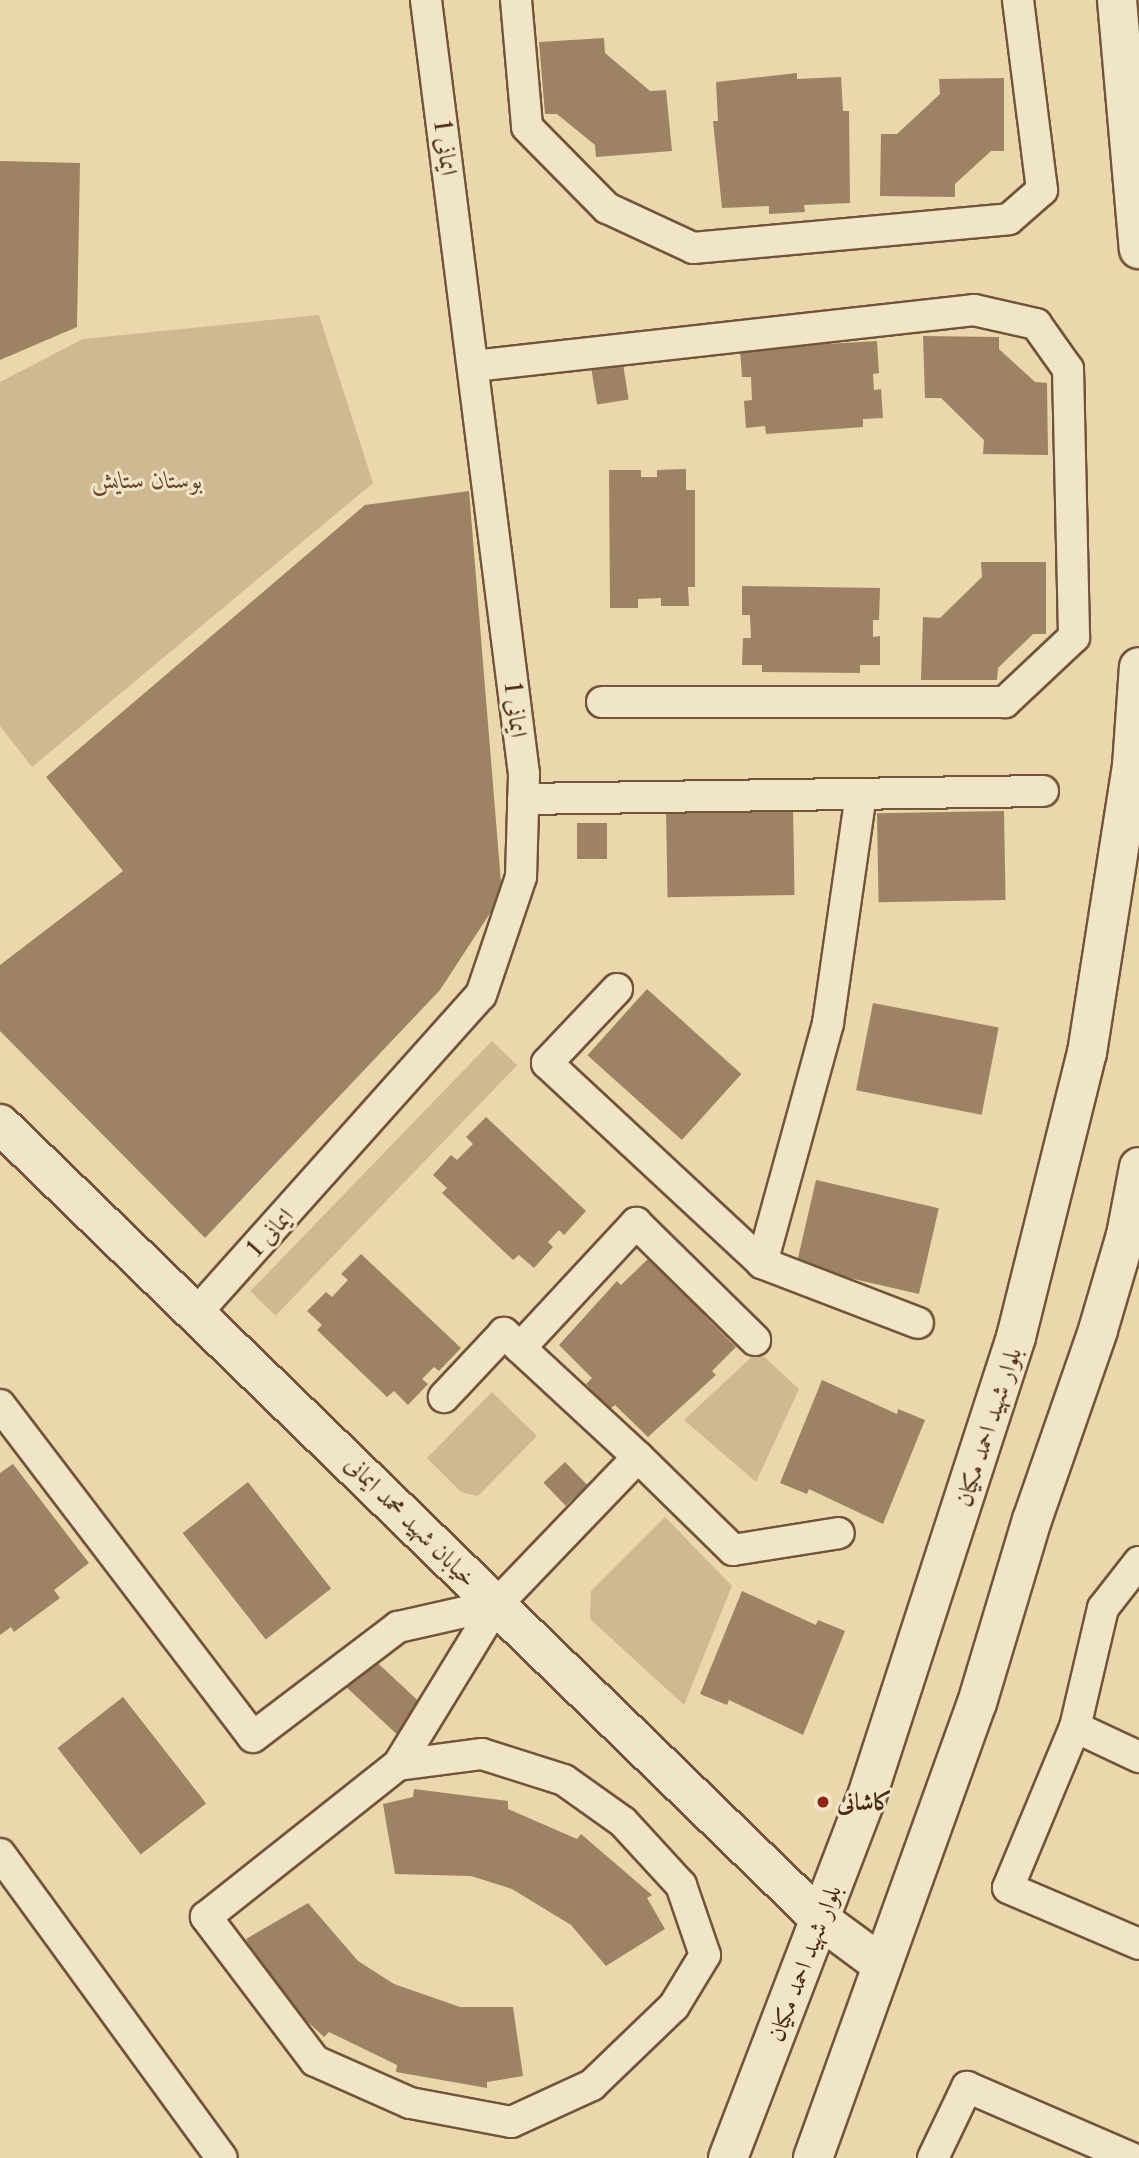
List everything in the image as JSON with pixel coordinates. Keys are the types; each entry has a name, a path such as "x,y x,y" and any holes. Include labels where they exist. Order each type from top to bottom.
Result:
{"main road":[{"path":"1117,0 1139,248"},
{"name":"بلوار شهید احمد مکیان","path":"727,2158 821,1920 907,1681 1016,1337 1087,1053 1132,766 1139,667"},
{"name":"خیابان شهید محمد ایمانی","path":"0,1124 198,1311 821,1920 882,1965"},
{"path":"813,2158 977,1703 1032,1520 1098,1329 1126,1235 1139,1167"}],"street":[{"name":"ایمانی 1","path":"198,1311 481,995 520,877 524,774 426,0"},
{"path":"516,0 527,127 607,208 693,248 1009,219 1042,190 1018,0"},
{"path":"474,366 974,310 1036,324 1068,369 1074,637 1005,702 602,702"},
{"path":"523,799 1042,791"},
{"path":"762,1263 828,1023 861,794"},
{"path":"617,989 547,1063 762,1263 918,1323"},
{"path":"520,1348 636,1223 755,1340"},
{"path":"444,1397 505,1333 733,1550 839,1533"},
{"path":"3,1415 253,1737 398,1627 496,1605"},
{"path":"398,1765 482,1754 564,1780 623,1822 681,1885 705,1955 674,2006 592,2085 511,2122 410,2103 315,2061 206,1917 398,1765 496,1605 638,1457"},
{"path":"1139,1562 1103,1608 1074,1727 1008,1888 1139,1944"},
{"path":"1074,1727 1139,1757"},
{"path":"0,1854 222,2158"},
{"path":"933,2158 967,2087 1131,2158"}],"green space":[{"name":"بوستان ستایش","path":"319,315 373,483 32,767 0,726 0,382 83,339"},
{"path":"492,1041 517,1065 275,1316 250,1291"},
{"path":"758,1351 799,1389 756,1482 684,1420"},
{"path":"492,1392 537,1436 478,1496 461,1492 427,1458"},
{"path":"665,1517 732,1586 684,1705 590,1619 591,1591"}],"building":[{"path":"604,38 605,53 650,91 666,90 672,151 596,157 595,145 557,114 545,114 539,42"},
{"path":"797,73 797,79 841,77 843,111 849,111 850,203 804,205 805,212 769,214 769,206 722,208 713,121 718,121 716,82"},
{"path":"1004,78 1004,151 991,151 955,184 955,197 880,196 881,134 897,134 940,94 939,79"},
{"path":"0,161 80,163 77,327 0,360"},
{"path":"923,336 999,337 999,349 1035,382 1047,383 1048,455 983,454 984,440 941,398 925,398"},
{"path":"877,341 879,373 873,374 874,390 881,389 883,418 863,419 863,427 766,434 765,426 746,428 744,401 752,400 751,377 742,377 740,349"},
{"path":"623,364 629,400 597,405 591,369"},
{"path":"686,469 686,490 695,490 695,587 688,587 689,606 661,606 661,598 638,599 638,608 610,608 609,470 641,470 641,477 657,477 657,470"},
{"path":"469,491 502,895 440,990 205,1238 0,1031 0,965 123,871 46,777 365,505"},
{"path":"981,562 1046,562 1046,634 1033,634 998,668 997,680 921,680 923,617 940,618 982,577"},
{"path":"742,586 880,588 879,620 873,620 873,637 880,636 880,665 860,665 860,673 762,672 762,665 742,665 743,638 751,638 750,615 742,615"},
{"path":"793,806 795,895 668,897 666,808"},
{"path":"1004,811 1006,900 879,902 877,813"},
{"path":"577,823 607,823 607,859 577,859"},
{"path":"647,989 741,1074 682,1140 587,1055"},
{"path":"873,1003 999,1027 982,1115 856,1090"},
{"path":"486,1117 586,1211 564,1235 559,1230 548,1242 553,1247 534,1268 519,1255 513,1260 442,1193 447,1188 433,1175 451,1155 457,1160 473,1144 466,1137"},
{"path":"816,1180 939,1208 919,1294 796,1266"},
{"path":"361,1254 461,1348 439,1371 434,1367 422,1379 428,1384 408,1405 394,1391 387,1397 317,1330 322,1325 307,1311 326,1292 332,1297 348,1280 341,1274"},
{"path":"649,1258 709,1311 705,1316 736,1347 712,1371 716,1375 648,1437 615,1405 610,1409 586,1384 592,1378 559,1345 617,1281 621,1285"},
{"path":"822,1380 897,1414 898,1409 925,1420 883,1524 809,1489 807,1494 780,1483"},
{"path":"565,1462 587,1485 566,1506 543,1483"},
{"path":"13,1464 89,1563 54,1590 60,1598 14,1632 11,1627 0,1635 0,1473"},
{"path":"248,1482 331,1588 266,1639 183,1533"},
{"path":"742,1591 816,1625 818,1620 845,1631 803,1735 729,1700 727,1705 700,1694"},
{"path":"368,1654 427,1709 401,1738 341,1683"},
{"path":"123,1697 206,1803 141,1854 58,1748"},
{"path":"414,1789 508,1801 508,1809 577,1839 581,1834 652,1895 647,1898 665,1929 606,1966 571,1925 512,1889 471,1876 395,1874 383,1804 413,1797"},
{"path":"308,1903 358,1961 394,1984 460,2007 513,2007 523,2076 487,2082 487,2088 396,2072 397,2065 329,2032 324,2037 254,1972 260,1967 246,1939"}],"place":[{"name":"کاشانی","path":"823,1802"}]}
